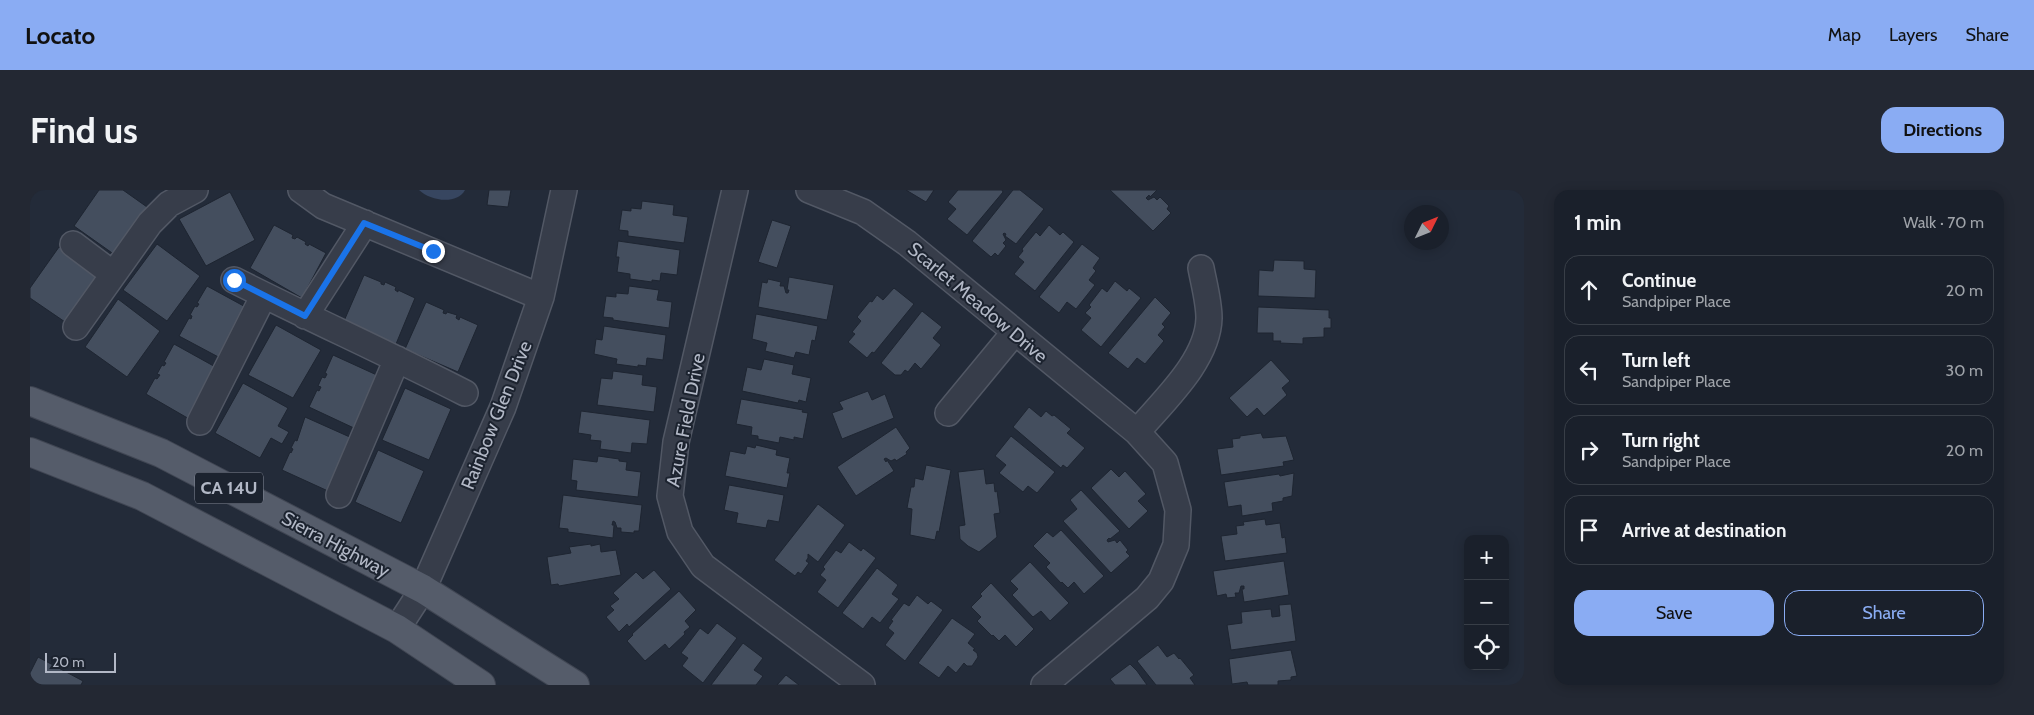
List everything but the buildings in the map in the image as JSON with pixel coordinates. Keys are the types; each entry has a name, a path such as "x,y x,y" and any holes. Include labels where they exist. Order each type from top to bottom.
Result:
{"main road":[{"name":"Sierra Highway","path":"30,401 161,453 423,589 576,685"},
{"name":"CA 14U","path":"30,452 142,496 397,629 482,685"}],"street":[{"path":"76,327 150,223 166,197 195,190"},
{"path":"301,190 323,206 541,297"},
{"name":"Rainbow Glen Drive","path":"397,629 423,589 503,407 541,297 564,190"},
{"name":"Azure Field Drive","path":"735,190 676,442 670,496 680,532 703,566 862,685"},
{"name":"Scarlet Meadow Drive","path":"809,190 863,212 907,243 1014,333 1137,432"},
{"path":"305,316 364,223"},
{"path":"73,244 114,274"},
{"path":"1044,685 1147,598 1162,581 1176,545 1178,510 1165,463 1137,432 1190,369 1204,343 1208,318 1201,268"},
{"path":"234,280 465,393"},
{"path":"200,422 264,295"},
{"path":"948,412 1014,333"},
{"path":"339,495 397,359"}],"water":[{"path":"419,190 465,190 456,198 443,200 430,197"}],"route":[{"path":"234,280 305,316 364,223 433,251"}]}
